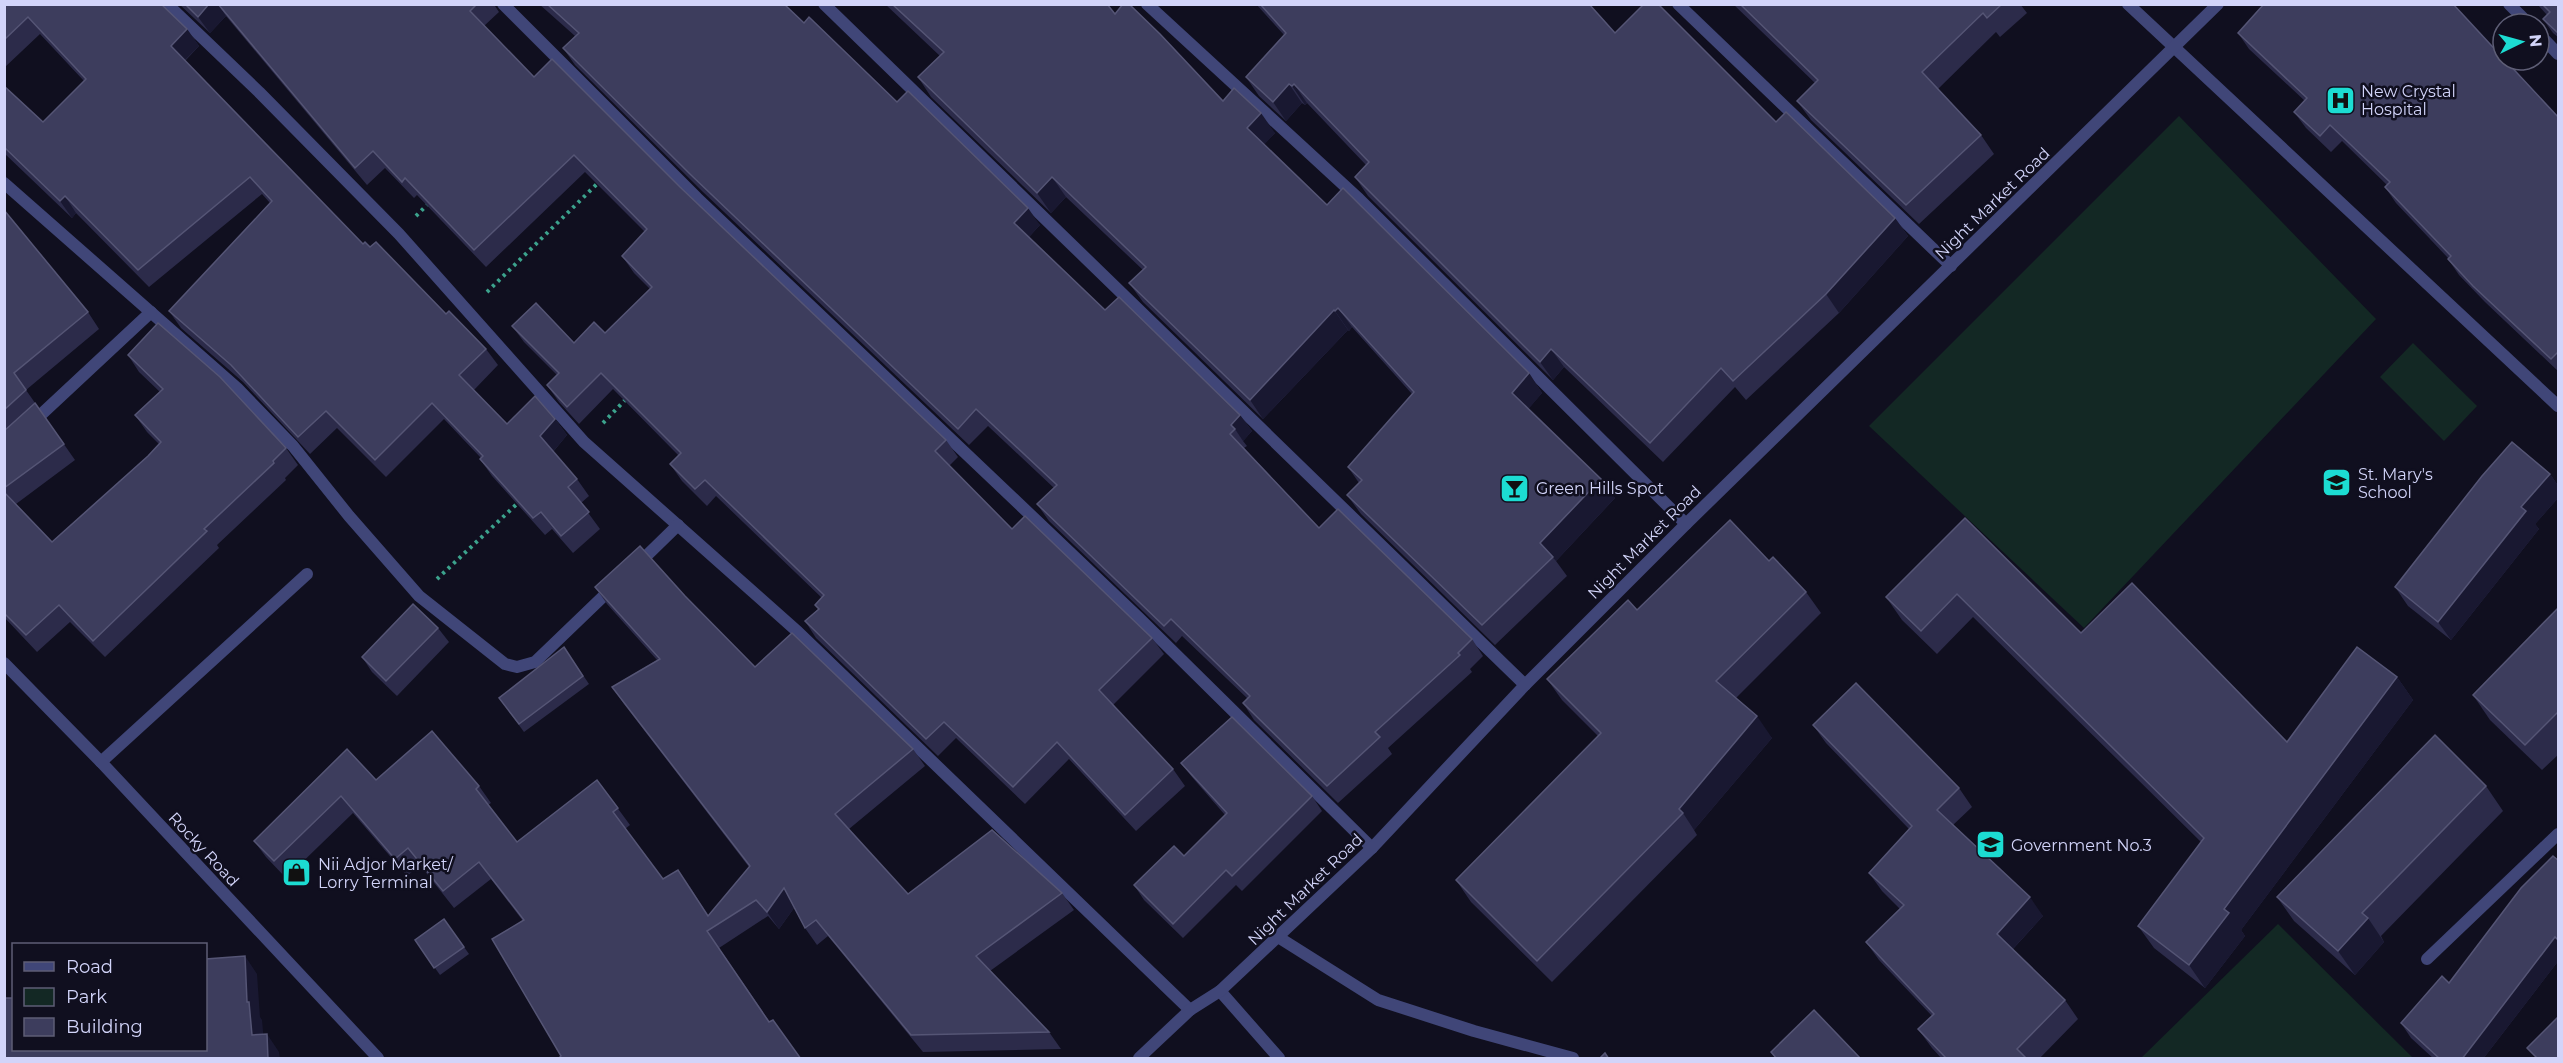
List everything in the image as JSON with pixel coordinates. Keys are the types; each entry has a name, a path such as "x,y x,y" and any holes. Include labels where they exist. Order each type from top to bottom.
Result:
{"street":[{"path":"167,4 259,92 399,234 585,442 798,632 1190,1010"},
{"path":"503,4 697,198 1139,618 1372,848"},
{"path":"824,4 1524,685"},
{"path":"1147,4 1359,199 1686,524"},
{"path":"1678,4 1951,266"},
{"path":"2128,4 2559,406"},
{"name":"Night Market Road","path":"1139,1059 1190,1010 1220,991 1372,848 1524,685 2218,4"},
{"path":"4,183 237,388 293,446 349,516 419,596 505,664 517,667 536,662 678,525"},
{"path":"22,433 151,312"},
{"path":"101,762 307,574"},
{"name":"Rocky Road","path":"4,663 101,762 378,1059"},
{"path":"2427,959 2559,834"},
{"path":"1278,937 1378,1000 1474,1031 1573,1059"},
{"path":"1220,991 1279,1059"}],"path":[{"path":"467,311 608,174"},
{"path":"399,234 430,201"},
{"path":"585,442 633,392"},
{"path":"419,596 523,498"}],"green space":[{"path":"2179,116 2376,319 2084,628 1869,426"},
{"path":"2413,343 2477,406 2444,441 2380,377"},
{"path":"2278,924 2413,1058 2141,1058"}],"building":[{"path":"4,4 161,4 187,29 171,46 363,244 365,242 370,247 376,242 446,314 449,311 486,349 459,375 507,424 535,396 555,419 540,436 577,479 568,487 589,512 561,536 541,512 533,518 480,459 483,456 432,403 375,460 326,411 298,437 231,365 169,311 272,201 250,177 138,270 65,196 60,201 4,147 4,86 43,122 86,79 28,17 4,40"},
{"path":"185,4 209,4 198,17"},
{"path":"218,4 477,4 470,11 534,77 552,59 680,187 946,440 935,451 1012,529 1025,516 1152,638 1099,690 1173,769 1125,815 1057,742 1013,787 944,722 926,739 805,621 819,609 815,605 824,595 705,480 695,489 670,464 681,453 601,373 567,407 547,385 559,373 512,326 536,303 574,343 594,322 605,333 652,287 622,256 647,229 574,155 474,250 405,178 402,182 373,151 355,168"},
{"path":"547,4 784,4 804,23 809,17 897,102 908,91 1028,208 1014,223 1105,310 1119,297 1240,415 1231,425 1235,429 1230,434 1319,528 1338,509 1472,639 1458,653 1460,655 1375,732 1380,737 1327,786 1243,703 1250,696 1171,619 1164,626 1037,504 1057,485 976,409 958,429 691,175 563,48 579,33"},
{"path":"892,4 1107,4 1115,14 1123,4 1129,4 1223,101 1234,88 1261,113 1247,128 1327,205 1343,188 1529,373 1512,393 1601,479 1540,543 1553,557 1482,625 1347,495 1362,480 1348,467 1414,392 1338,308 1250,400 1129,283 1146,267 1052,177 1037,193 918,77 944,52"},
{"path":"1260,4 1589,4 1615,33 1644,4 1658,4 1776,122 1786,112 1895,218 1826,294 1733,381 1721,368 1650,443 1551,349 1540,362 1355,177 1369,162 1294,84 1292,86 1289,84 1273,102 1246,77 1286,33"},
{"path":"1740,4 2002,4 1987,18 1983,13 1922,72 1981,135 1906,205 1797,101 1818,80"},
{"path":"2264,4 2453,4 2491,45 2491,72 2516,72 2559,118 2559,351 2551,359 2473,286 2448,259 2451,256 2385,187 2390,182 2330,125 2320,136 2294,112 2307,98 2238,33"},
{"path":"2542,4 2559,4 2559,34 2551,26 2550,12"},
{"path":"4,210 88,312 14,373 26,390 4,410"},
{"path":"158,323 220,377 286,448 273,461 274,463 204,529 207,531 93,641 59,605 26,635 4,613 4,492 52,542 161,442 135,415 163,389 128,355"},
{"path":"35,403 64,444 4,488 4,431"},
{"path":"2512,442 2550,474 2521,507 2526,511 2438,622 2395,587 2482,476"},
{"path":"1965,518 2081,633 2132,583 2287,742 2357,647 2397,677 2224,909 2229,913 2189,965 2138,926 2204,838 1957,594 1921,631 1886,597"},
{"path":"1730,520 1769,561 1773,557 1806,592 1716,681 1757,716 1679,809 1683,813 1537,961 1456,880 1601,733 1547,679 1628,600 1637,610"},
{"path":"640,546 685,596 755,667 792,633 913,749 835,814 908,894 992,830 1062,893 976,956 1049,1032 911,1035 816,920 805,928 784,888 767,912 756,900 707,931 769,1022 773,1020 801,1059 558,1059 561,1056 492,939 524,920 479,862 443,891 408,848 395,859 341,796 274,861 254,841 347,749 376,780 432,731 479,786 476,789 517,842 597,780 618,808 613,812 663,879 678,870 708,916 750,866 612,687 660,659 595,587"},
{"path":"413,604 438,628 386,681 362,657"},
{"path":"2559,607 2559,711 2525,745 2473,695"},
{"path":"564,647 583,676 519,724 499,698"},
{"path":"1856,683 1959,788 1937,810 2030,897 1997,934 2065,1000 2017,1049 2027,1059 1947,1059 1918,1029 1934,1014 1866,942 1904,905 1869,873 1912,826 1813,725"},
{"path":"1232,717 1312,796 1232,876 1226,870 1173,924 1134,885 1174,846 1184,856 1227,813 1181,763"},
{"path":"2435,735 2486,786 2362,913 2368,918 2338,951 2277,897"},
{"path":"2553,856 2559,861 2559,941 2555,937 2462,1059 2440,1059 2401,1023 2442,976 2449,983 2521,888"},
{"path":"444,919 464,947 434,968 415,940"},
{"path":"245,956 247,1002 249,1002 252,1035 267,1034 268,1059 4,1059 4,998 12,998 12,1051 207,1051 207,959"},
{"path":"1814,1010 1861,1059 1777,1059 1771,1052"},
{"path":"2559,1016 2559,1059 2538,1059 2527,1048"},
{"path":"1605,1053 1609,1059 1599,1059"}],"place":[{"name":"New Crystal Hospital","path":"2340,100"},
{"name":"St. Mary's School","path":"2337,483"},
{"name":"Green Hills Spot","path":"1515,488"},
{"name":"Government No.3","path":"1990,845"},
{"name":"Nii Adjor Market/ Lorry Terminal","path":"297,873"}]}
